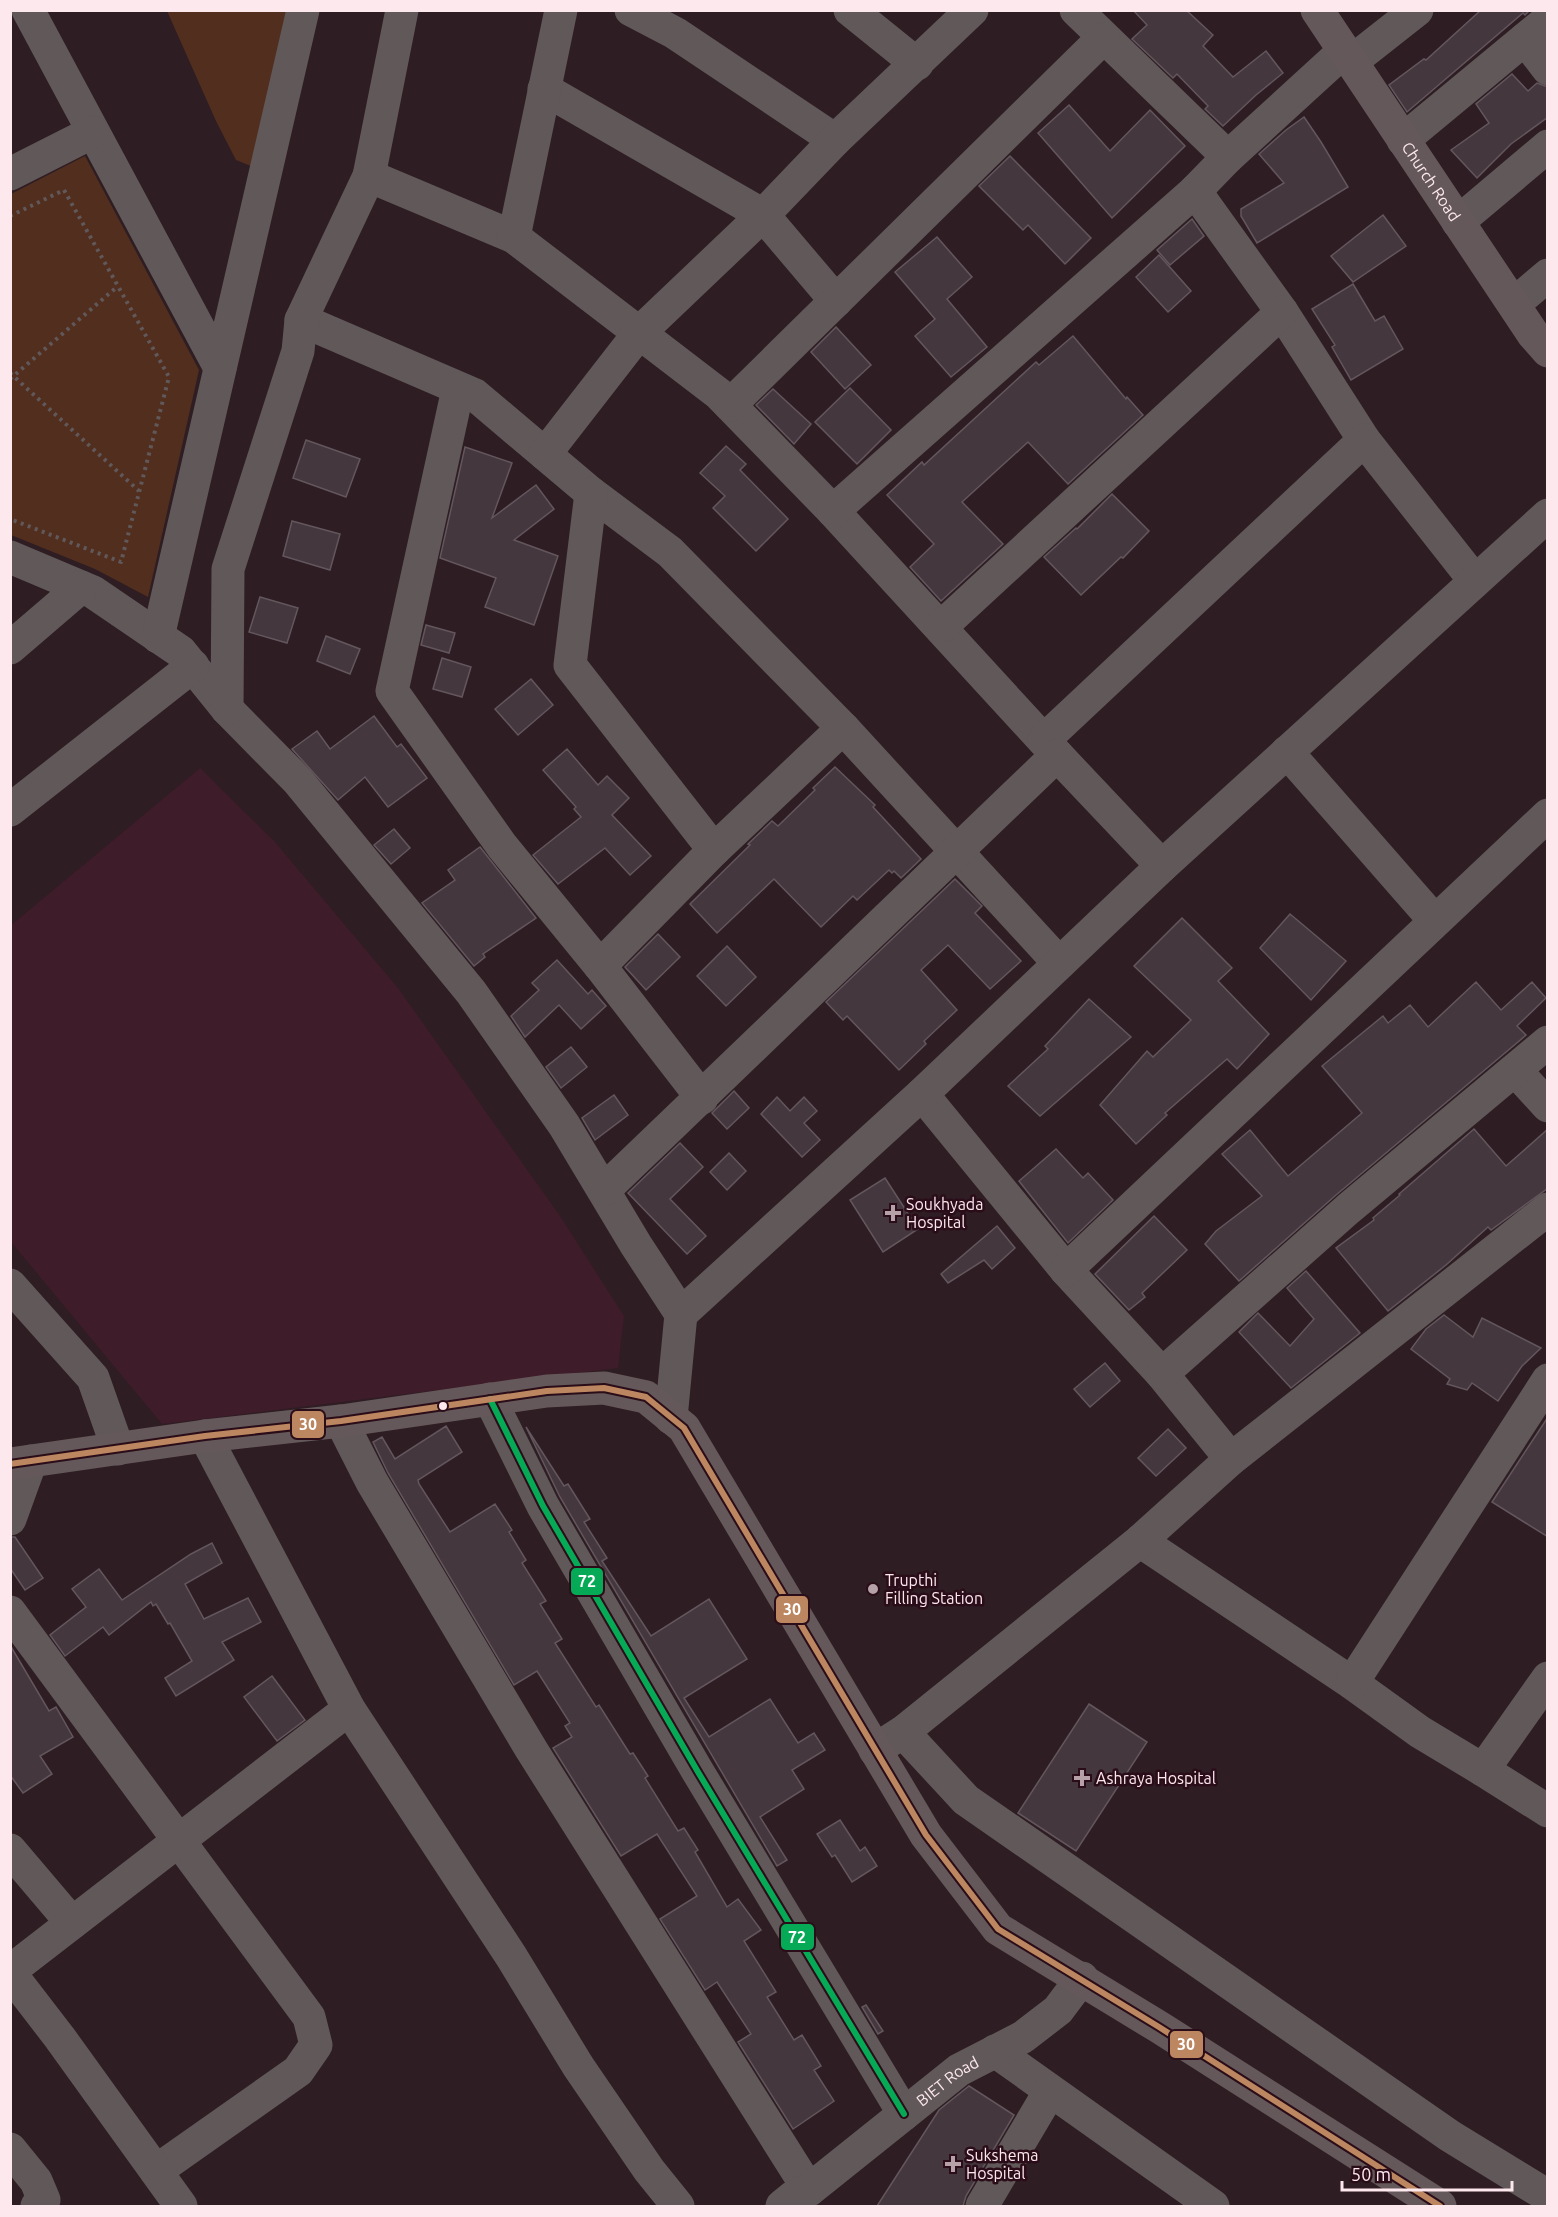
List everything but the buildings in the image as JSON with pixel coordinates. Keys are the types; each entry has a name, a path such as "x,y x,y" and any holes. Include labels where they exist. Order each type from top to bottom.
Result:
{"main road":[{"name":"Church Road","path":"1317,10 1458,222 1548,351"},
{"path":"21,1462 205,1436 341,1421 547,1391 604,1388 646,1397 684,1428 926,1835 998,1929 1082,1978 1440,2206"}],"street":[{"path":"28,10 220,368"},
{"path":"158,637 303,10"},
{"path":"227,709 228,569 298,351 301,320 369,176 402,10"},
{"path":"514,237 561,10"},
{"path":"631,10 675,33 836,140"},
{"path":"850,10 917,64"},
{"path":"545,454 639,333 972,10"},
{"path":"1076,10 1228,158"},
{"path":"833,510 1195,191 1228,158 1347,56 1417,10"},
{"path":"1403,140 1536,29 1548,69"},
{"path":"730,405 1103,38"},
{"path":"544,89 763,215 836,301"},
{"path":"10,174 93,132"},
{"path":"1458,222 1548,146"},
{"path":"369,176 514,237 719,394 833,510 1050,748 1162,866"},
{"path":"1195,191 1282,312 1364,440 1475,581"},
{"path":"1514,304 1548,275"},
{"path":"941,627 1282,312"},
{"path":"301,320 475,395 591,493 670,552 843,728 1059,963"},
{"path":"458,388 392,691 502,846 600,966 702,1098"},
{"path":"604,1190 956,853 1050,748 1364,440"},
{"path":"591,493 570,664 714,850"},
{"path":"681,1314 922,1094 1162,866 1548,515"},
{"path":"13,561 93,592 181,652 227,709 298,781 471,992 564,1125 636,1245 681,1314 671,1418"},
{"path":"10,648 81,587"},
{"path":"10,810 193,666"},
{"path":"600,966 714,850 843,728"},
{"path":"1287,752 1435,921"},
{"path":"1066,1270 1548,814"},
{"path":"1162,1374 1348,1209 1548,1042"},
{"path":"1515,1070 1548,1106"},
{"path":"922,1094 1066,1270 1162,1374 1231,1460"},
{"path":"875,1750 903,1732 1140,1541 1231,1460 1548,1209"},
{"path":"10,1286 93,1378 118,1449"},
{"path":"1352,1683 1548,1380"},
{"path":"490,1399 549,1516 698,1772 904,2114"},
{"path":"341,1421 372,1482 796,2198"},
{"path":"205,1436 349,1709 511,1956 578,2066 649,2170 678,2206"},
{"path":"10,1519 21,1462"},
{"path":"1140,1541 1352,1683 1420,1732 1548,1811"},
{"path":"10,1612 309,2017 316,2045 298,2071 156,2171"},
{"path":"1483,1770 1548,1678"},
{"path":"181,2206 10,1972 349,1709"},
{"path":"903,1732 966,1800 1440,2130 1548,2196"},
{"path":"10,1850 72,1923"},
{"name":"BIET Road","path":"796,2198 959,2070 1023,2037 1058,2010 1082,1978"},
{"path":"995,2051 1200,2203"},
{"path":"982,2206 1050,2091"},
{"path":"10,2149 36,2181 45,2200 37,2206"}],"path":[{"path":"10,216 64,190 169,377 121,562 10,519"},
{"path":"118,286 12,376 139,491"}],"shaded area":[{"path":"167,11 288,11 251,166 236,160"},
{"path":"85,156 199,370 148,597 95,569 11,535 11,194"},
{"path":"200,768 275,842 398,988 560,1216 624,1316 618,1368 162,1424 11,1242 10,926"}],"transit line":[{"name":"30","path":"10,1464 205,1436 341,1421 547,1391 604,1388 646,1397 684,1428 926,1835 998,1929 1159,2027 1440,2206"},
{"name":"72","path":"490,1399 543,1506 698,1772 904,2114"}],"place":[{"name":"Soukhyada Hospital","path":"893,1213"},
{"name":"Trupthi Filling Station","path":"873,1589"},
{"name":"Ashraya Hospital","path":"1082,1778"},
{"name":"Sukshema Hospital","path":"953,2164"}]}
